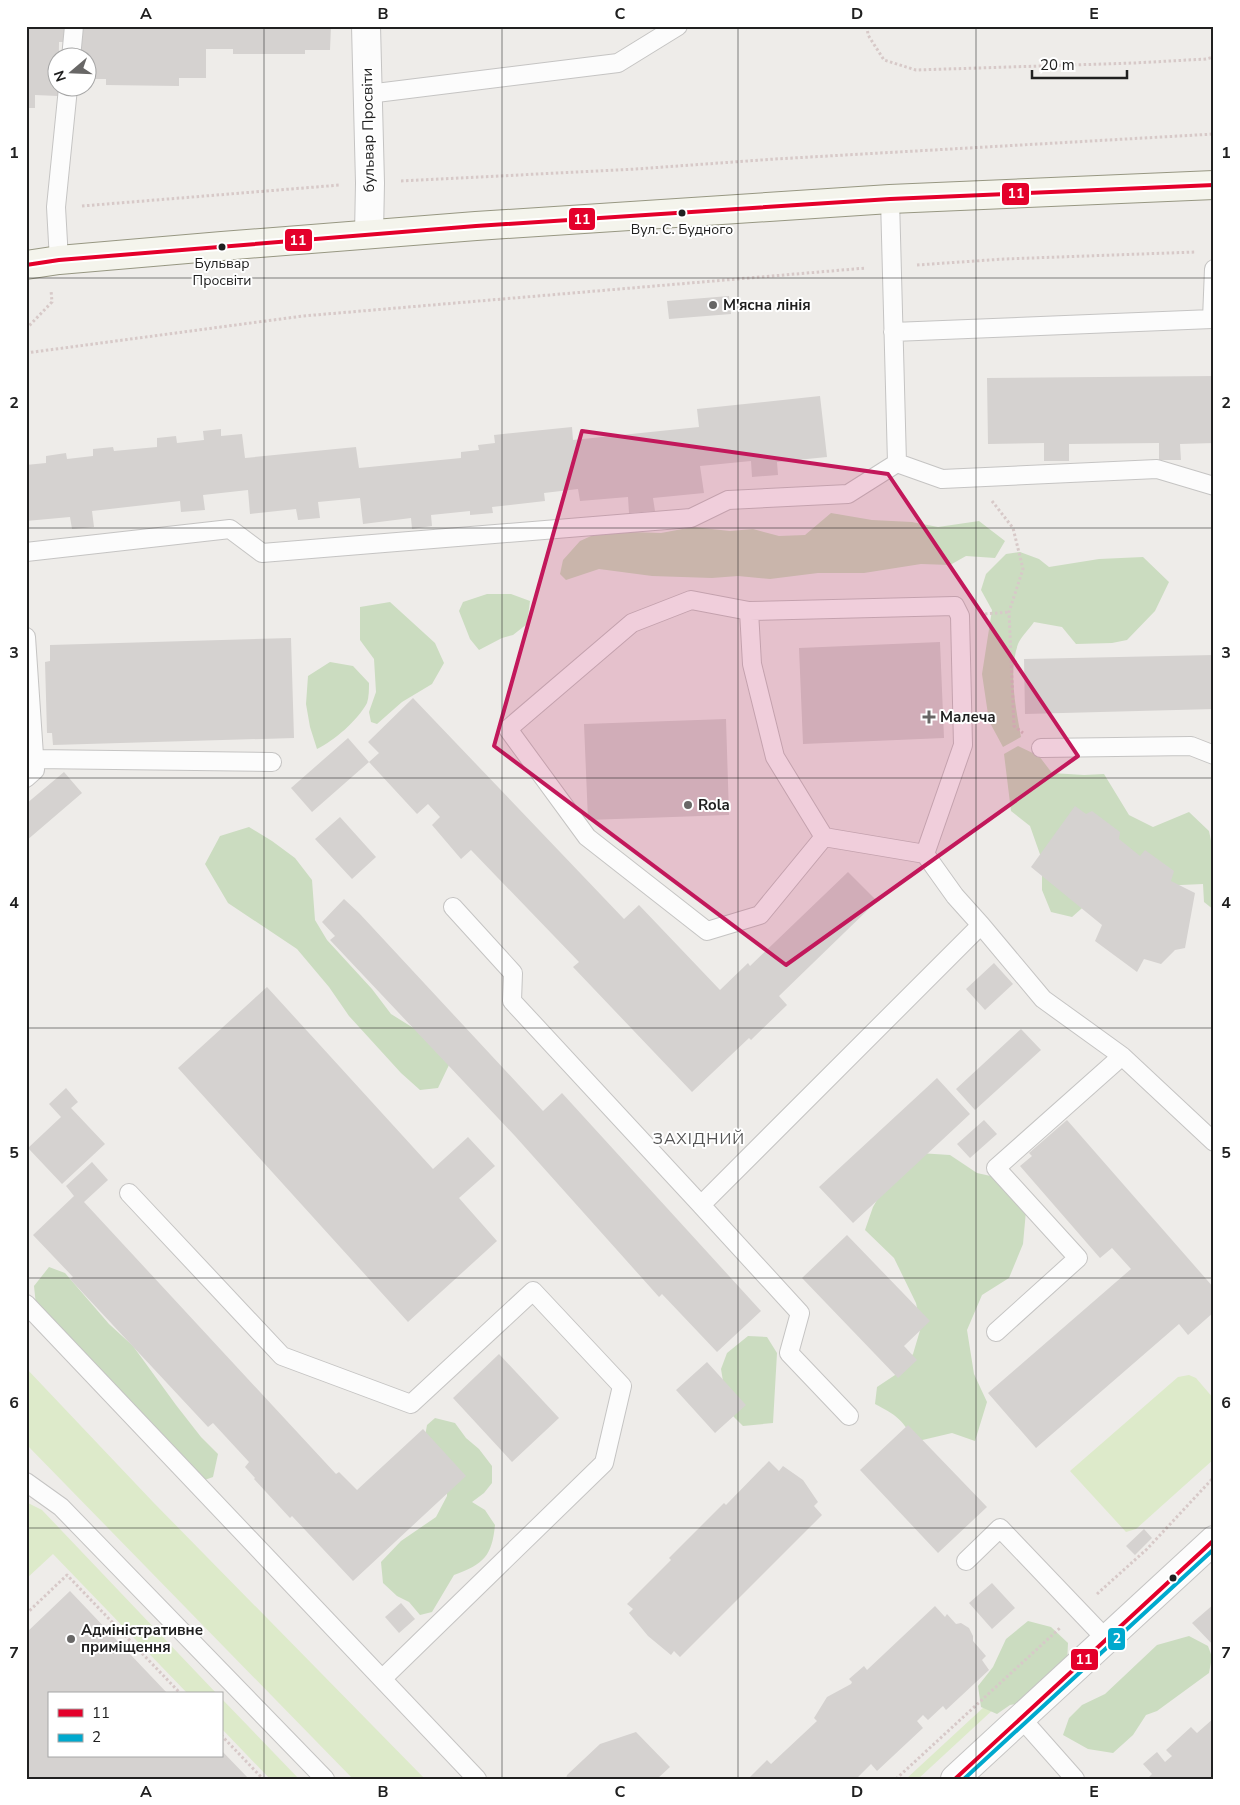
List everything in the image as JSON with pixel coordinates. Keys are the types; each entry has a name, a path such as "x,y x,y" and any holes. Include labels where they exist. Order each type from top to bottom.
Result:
{"main road":[{"path":"44,263 369,234 890,199 1214,185"}],"street":[{"name":"бульвар Просвіти","path":"366,26 370,183 369,234"},
{"path":"955,1779 1214,1540"}],"lane":[{"path":"72,48 74,26"},
{"path":"368,94 618,63 678,26"},
{"path":"44,263 56,207 67,98"},
{"path":"890,199 897,463"},
{"path":"893,332 1212,320 1214,269"},
{"path":"897,463 942,479 1157,469 1214,486"},
{"path":"26,552 230,529 262,553 691,518 728,500 848,494 897,463"},
{"path":"824,837 760,915 707,931 587,837 508,729 632,623 691,600 749,610 955,606 960,616 963,745 925,854"},
{"path":"749,610 752,664 775,757 824,837 925,854 955,896 1043,998 1122,1056 1214,1142"},
{"path":"26,636 35,770 26,778"},
{"path":"1041,748 1191,746 1214,754"},
{"path":"34,759 272,762"},
{"path":"453,907 513,973 512,1001 800,1313 789,1353 849,1416"},
{"path":"700,1205 981,925"},
{"path":"996,1332 1078,1258 996,1168 1122,1056"},
{"path":"129,1193 282,1356 412,1404 533,1292 622,1386 604,1463 382,1679"},
{"path":"26,1304 477,1779"},
{"path":"26,1482 61,1507 325,1779"},
{"path":"966,1561 1000,1528 1080,1609 1106,1639"},
{"path":"1021,1718 1075,1779"}],"path":[{"path":"867,26 868,35 884,60 916,70 1134,64 1214,57"},
{"path":"56,207 115,204 370,183 626,170 775,158 1214,134"},
{"path":"26,353 303,316 892,266 1004,259 1204,251"},
{"path":"26,329 52,302 44,263"},
{"path":"1013,528 1023,569 1010,612 1014,726 1041,748"},
{"path":"896,1779 1146,1549 1214,1477"},
{"path":"26,1614 67,1575 179,1692"},
{"path":"222,1736 263,1779"}],"highlighted area":[{"path":"582,431 888,474 1078,756 786,965 494,746"}],"green space":[{"path":"831,513 872,520 912,522 938,527 979,521 1005,541 995,558 966,556 950,565 921,564 864,573 818,573 770,579 738,576 712,578 652,576 599,569 566,580 560,574 563,560 580,541 602,531 661,533 693,527 730,531 753,529 779,536 805,535"},
{"path":"1020,552 1039,559 1049,567 1099,559 1143,557 1169,582 1155,611 1127,640 1112,643 1076,644 1062,627 1034,622 1018,644 1015,655 1013,679 1021,737 1003,747 989,721 982,674 992,610 981,590 986,574 1006,554"},
{"path":"487,594 511,594 530,601 527,624 513,635 502,638 479,650 470,639 459,611 463,602"},
{"path":"390,602 435,643 444,663 432,684 402,702 377,724 371,722 369,712 376,692 374,659 360,640 360,607"},
{"path":"330,662 353,666 369,683 368,698 363,710 352,723 317,749 310,727 306,704 308,676"},
{"path":"1018,746 1039,756 1052,773 1104,774 1129,815 1153,827 1189,812 1209,831 1214,855 1214,910 1204,902 1203,884 1159,886 1098,894 1072,917 1051,912 1042,890 1042,860 1030,826 1011,811 1004,754"},
{"path":"249,827 295,858 312,880 315,920 327,940 372,989 391,1014 415,1029 449,1065 438,1088 420,1090 401,1073 349,1016 329,987 297,949 228,903 205,864 220,836"},
{"path":"919,1153 950,1155 977,1173 1013,1181 1026,1211 1023,1244 1009,1278 982,1295 967,1330 974,1374 987,1402 975,1441 952,1433 914,1442 907,1428 899,1419 875,1404 877,1387 895,1375 913,1354 921,1327 916,1303 894,1258 865,1230 873,1207 894,1170"},
{"path":"49,1267 65,1273 109,1324 133,1346 201,1437 218,1454 213,1477 199,1482 37,1315 34,1286"},
{"path":"748,1336 767,1337 777,1353 773,1423 743,1426 733,1416 725,1393 721,1369 727,1353"},
{"path":"26,1368 153,1502 425,1779 353,1779 26,1444"},
{"path":"1189,1375 1196,1378 1214,1399 1214,1459 1136,1529 1126,1532 1070,1471 1178,1377"},
{"path":"435,1418 455,1423 492,1466 492,1483 484,1493 472,1502 485,1510 495,1525 492,1544 485,1558 473,1567 454,1575 432,1612 420,1615 409,1602 397,1596 383,1583 381,1562 401,1541 436,1517 447,1496 447,1469 423,1448 427,1425"},
{"path":"26,1502 42,1510 215,1692 186,1692 53,1554 26,1579"},
{"path":"1028,1621 1051,1627 1068,1643 1067,1664 1021,1703 1010,1705 997,1714 981,1707 978,1686 993,1667 1006,1639"},
{"path":"1189,1636 1208,1646 1212,1657 1209,1673 1157,1711 1146,1715 1133,1735 1113,1753 1088,1749 1063,1735 1069,1718 1082,1705 1105,1694 1157,1645"},
{"path":"998,1694 1010,1694 918,1779 906,1779"},
{"path":"222,1699 299,1779 270,1779 222,1729"}],"building":[{"path":"26,26 66,26 66,42 59,42 59,48 48,48 48,96 35,95 35,108 26,108"},
{"path":"130,26 331,26 330,50 305,50 305,54 233,54 233,49 206,49 206,78 179,78 179,86 106,85 106,79 98,79 98,48 79,48 80,28"},
{"path":"729,296 731,314 669,319 667,301"},
{"path":"1214,376 1214,443 1180,444 1181,460 1159,460 1159,443 1069,444 1069,461 1044,461 1044,443 988,444 987,378"},
{"path":"820,396 827,457 777,462 778,475 752,477 751,461 700,466 704,493 653,498 655,511 629,513 628,497 580,501 578,489 544,493 545,501 492,507 493,513 470,515 470,511 431,515 432,526 412,529 411,518 363,524 360,498 318,502 320,518 298,520 296,509 250,514 248,490 203,495 205,510 181,512 180,501 92,511 94,527 72,529 70,517 26,521 26,465 46,463 46,456 66,453 67,459 93,456 93,449 113,447 114,451 157,447 157,438 176,436 177,443 204,440 203,431 221,429 221,436 242,434 245,458 356,447 359,468 461,458 461,452 479,450 478,445 495,443 494,435 572,427 573,440 699,427 697,409"},
{"path":"291,638 294,738 53,745 52,733 47,733 45,662 50,661 50,645"},
{"path":"940,642 944,738 803,744 799,648"},
{"path":"1214,655 1214,709 1025,714 1024,659"},
{"path":"413,698 624,919 639,905 720,990 748,963 750,966 848,872 877,901 779,996 787,1005 692,1092 573,967 579,962 471,850 461,859 432,825 440,817 428,804 417,814 369,762 379,753 368,742"},
{"path":"726,719 729,815 588,820 584,724"},
{"path":"348,738 369,762 312,812 291,788"},
{"path":"64,772 82,793 26,841 26,804"},
{"path":"1075,806 1086,814 1092,811 1120,832 1119,839 1140,856 1145,850 1174,871 1171,881 1195,893 1185,948 1175,950 1161,964 1144,959 1137,972 1095,941 1102,925 1031,867"},
{"path":"340,817 376,857 352,879 315,839"},
{"path":"344,899 543,1111 562,1093 761,1311 717,1352 662,1294 659,1297 515,1136 330,940 335,936 322,922"},
{"path":"994,963 1013,984 985,1010 966,989"},
{"path":"267,987 433,1169 468,1137 495,1166 459,1198 497,1241 408,1322 178,1068"},
{"path":"1021,1029 1041,1050 975,1110 956,1089"},
{"path":"937,1078 970,1114 853,1223 819,1187"},
{"path":"66,1088 78,1102 71,1108 105,1144 62,1184 28,1148 61,1117 49,1104"},
{"path":"984,1120 997,1134 970,1158 957,1144"},
{"path":"1067,1120 1214,1288 1214,1312 1188,1335 1179,1324 1036,1448 988,1393 1131,1269 1112,1248 1100,1258 1020,1166 1032,1156 1029,1153"},
{"path":"92,1162 108,1180 84,1202 336,1474 339,1472 357,1490 423,1429 466,1476 353,1581 254,1479 245,1467 249,1462 213,1423 208,1427 70,1279 73,1277 33,1235 74,1196 66,1186"},
{"path":"847,1235 930,1321 904,1346 917,1360 898,1378 802,1278"},
{"path":"499,1354 559,1418 512,1462 453,1398"},
{"path":"707,1362 746,1405 715,1433 676,1390"},
{"path":"908,1425 987,1507 938,1553 860,1470"},
{"path":"769,1461 779,1471 783,1466 803,1480 818,1502 814,1506 822,1515 680,1657 674,1651 671,1655 648,1636 629,1613 633,1609 627,1604 671,1560 669,1558 724,1503 726,1505"},
{"path":"1144,1529 1152,1538 1135,1555 1126,1546"},
{"path":"992,1583 1015,1608 992,1629 969,1603"},
{"path":"70,1591 166,1692 48,1692 48,1758 222,1758 222,1751 249,1779 26,1779 26,1633"},
{"path":"401,1603 415,1619 399,1633 385,1617"},
{"path":"1214,1604 1214,1646 1192,1623"},
{"path":"935,1606 945,1617 947,1614 956,1624 961,1623 969,1628 973,1641 986,1656 982,1660 989,1670 946,1710 943,1706 928,1720 923,1715 917,1721 923,1728 877,1771 871,1764 856,1779 748,1779 767,1760 771,1764 817,1721 814,1718 827,1697 851,1684 852,1682 849,1679 864,1666 867,1670"},
{"path":"1214,1718 1214,1779 1147,1779 1152,1774 1143,1764 1157,1752 1165,1762 1172,1756 1166,1750 1191,1727 1197,1733"},
{"path":"636,1732 670,1767 657,1779 566,1779 567,1775 600,1744"}],"transit line":[{"name":"11","path":"26,265 59,260 476,226 890,199 1214,185"},
{"name":"11","path":"955,1779 1214,1540"},
{"name":"2","path":"964,1779 1214,1549"}],"place":[{"name":"Вул. С. Будного","path":"682,213"},
{"name":"Бульвар Просвіти","path":"222,247"},
{"name":"М'ясна лінія","path":"713,305"},
{"name":"Малеча","path":"929,717"},
{"name":"Rola","path":"688,805"},
{"name":"Адміністративне приміщення","path":"71,1639"}],"district":[{"name":"ЗАХІДНИЙ","path":"699,1139"}]}
